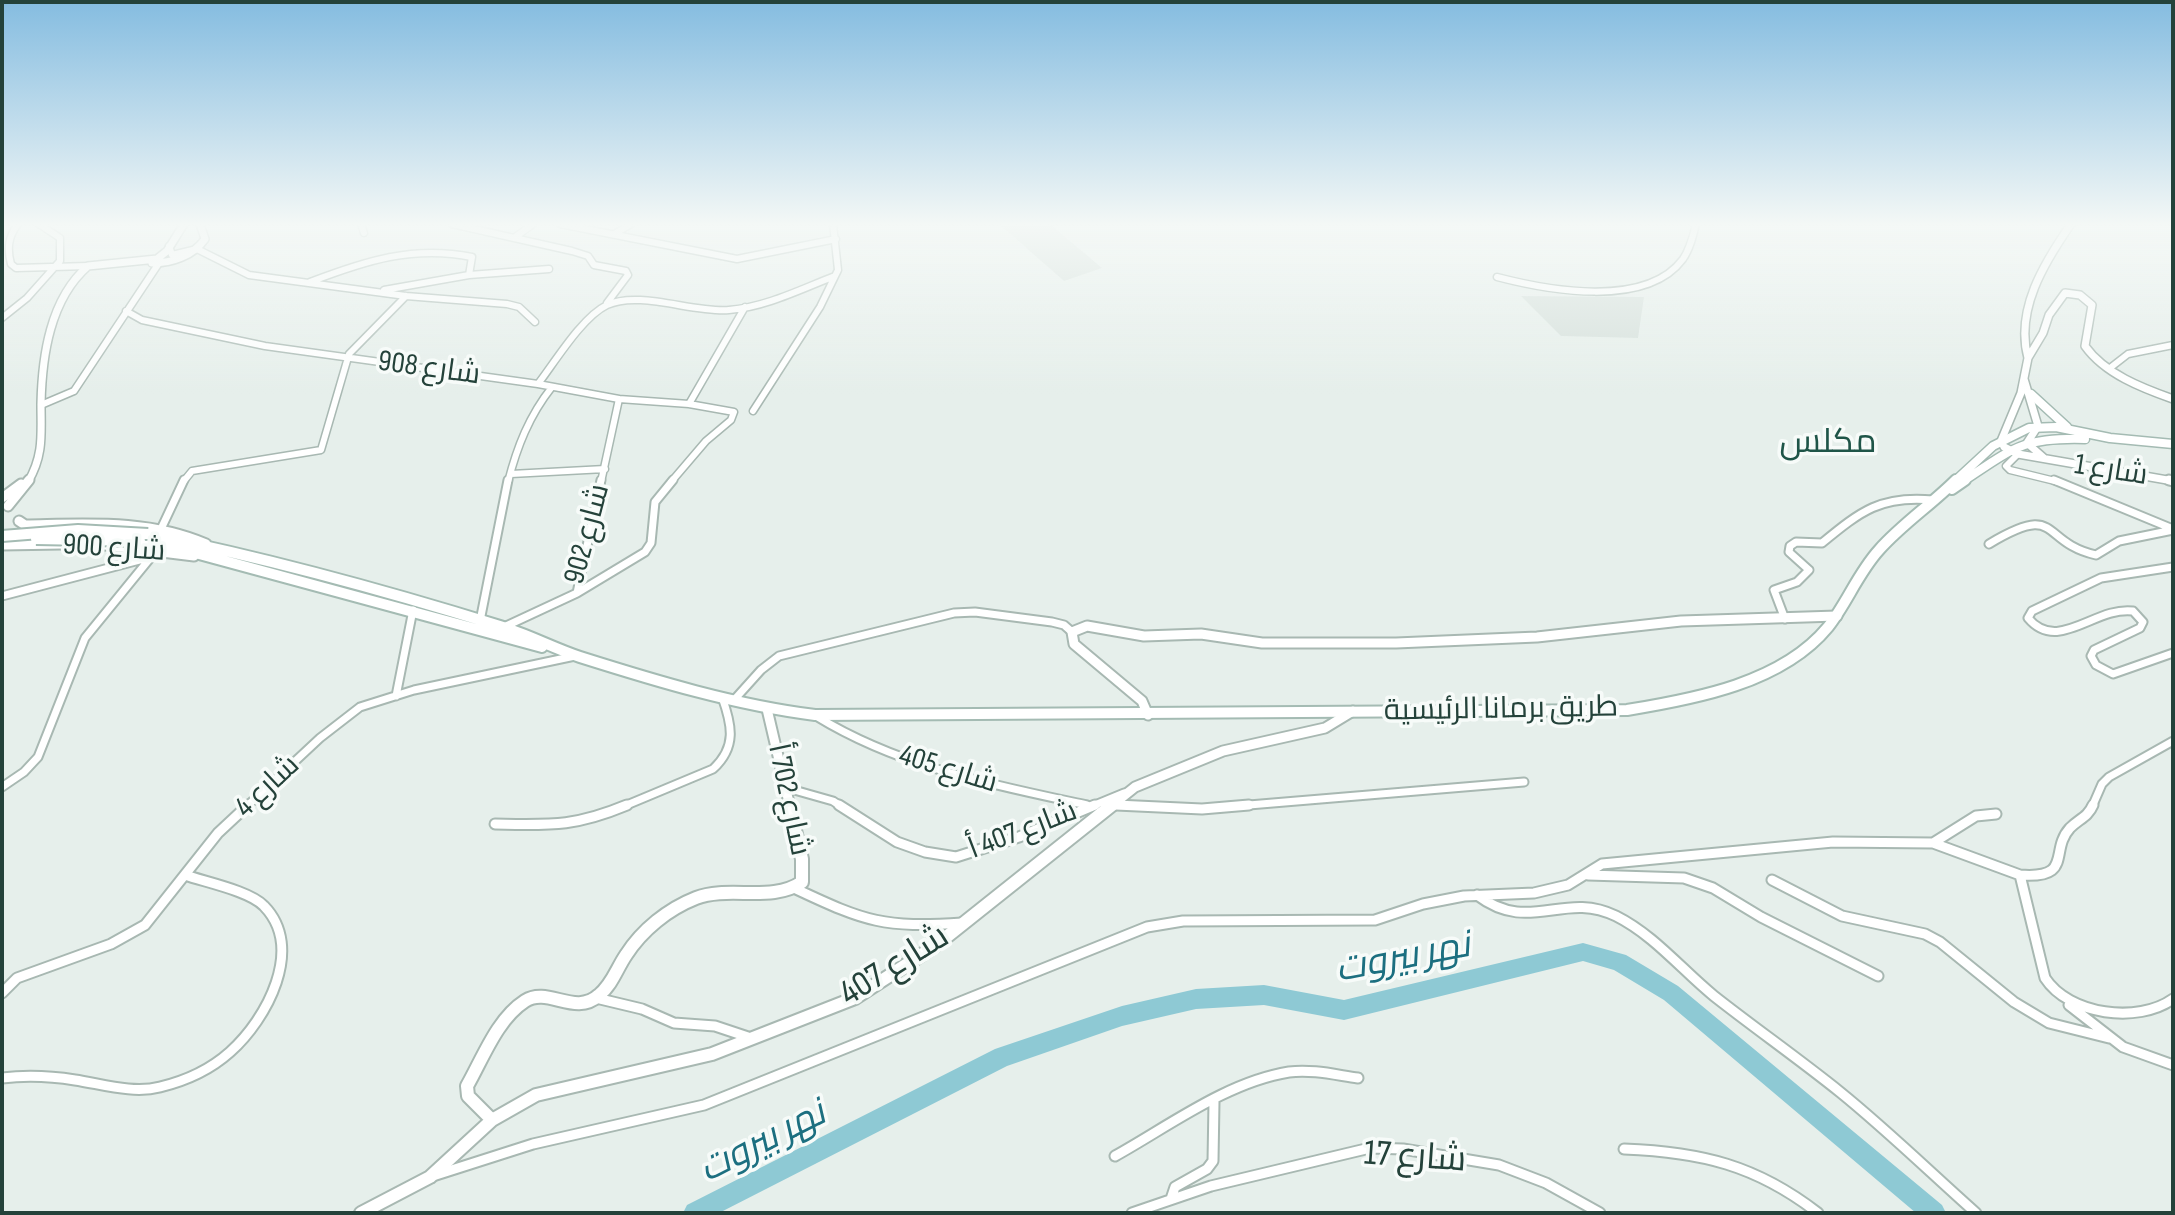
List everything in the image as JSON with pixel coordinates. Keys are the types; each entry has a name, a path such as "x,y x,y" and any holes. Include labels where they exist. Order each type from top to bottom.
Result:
{"main road":[{"path":"2031,394 2049,413 2072,430"},
{"path":"2004,445 2017,431 2038,426 2098,437"},
{"path":"2004,445 2049,438 2098,437 2173,444"},
{"name":"طريق برمانا الرئيسية","path":"564,651 767,709 815,715 1627,710 1673,704 1740,681 1790,658 1815,641 1837,616 1856,581 1879,549 1933,500 1962,484 2004,445"},
{"path":"2,536 78,530 213,547 504,627 564,651"},
{"path":"2,544 76,537 144,538 413,610 497,636 564,651"}],"street":[{"path":"2,318 27,298 42,281"},
{"path":"4,503 19,496 39,462 46,350 53,322 75,281"},
{"path":"41,405 74,391 147,281"},
{"path":"291,281 406,296 513,305 535,322"},
{"path":"308,283 314,281"},
{"path":"374,292 437,281"},
{"path":"538,384 606,305 622,281"},
{"path":"606,305 624,300 704,311 745,307 821,281"},
{"path":"753,411 820,307 833,281"},
{"path":"1516,281 1563,290 1597,291 1634,286 1646,281"},
{"path":"2028,358 2021,344 2037,281"},
{"path":"2004,445 2028,358 2058,300 2070,292 2085,298 2092,305 2085,346 2090,354 2110,368 2173,399"},
{"path":"161,529 192,471 321,450 347,358 406,296"},
{"path":"689,404 745,307"},
{"name":"شارع 908","path":"126,311 142,320 248,343 538,384 619,399 729,409 735,414 706,441 655,502 651,543 645,552 577,593"},
{"path":"2110,368 2128,354 2173,345"},
{"path":"2024,379 2031,394 2038,426 2027,443 2049,461"},
{"path":"480,621 522,435 544,395 552,387"},
{"name":"شارع 902","path":"504,627 577,593 619,399"},
{"name":"شارع 1","path":"2004,445 2018,454 2049,461 2173,481"},
{"path":"2018,454 2006,466 2010,470 2048,478 2173,530"},
{"path":"511,474 605,469"},
{"path":"1785,619 1774,590 1797,582 1809,570 1787,549 1796,542 1822,543 1853,518 1887,499 1898,496 1933,500"},
{"path":"2,544 19,521 16,511 4,503"},
{"name":"شارع 900","path":"19,521 25,525 116,524 161,529 213,547"},
{"path":"1989,544 2030,524 2039,524 2078,549 2096,555 2119,541 2173,530"},
{"name":"شارع 900","path":"2,544 94,544 226,561"},
{"path":"2,787 29,768 38,757 85,638 147,558 156,551"},
{"path":"2,596 147,558"},
{"path":"2173,567 2101,578 2032,611 2028,618 2039,629 2056,634 2121,608 2135,612 2143,620 2140,628 2094,650 2091,656 2096,665 2113,674 2173,653"},
{"path":"396,696 413,610"},
{"path":"495,824 562,825 589,821 713,769 726,757 732,743 728,699 779,656 954,613 975,612 1064,625 1072,632 1074,644 1142,701 1148,715"},
{"path":"1072,632 1087,626 1144,636 1201,634 1262,643 1396,643 1537,637 1681,621 1837,616"},
{"name":"شارع 4","path":"2,993 17,978 30,972 135,933 151,918 218,833 341,719 360,707 396,696 577,656"},
{"name":"شارع 702 أ","path":"596,998 605,990 640,938 678,906 718,891 787,892 796,889 804,874 767,709"},
{"name":"شارع 407","path":"361,1213 373,1210 430,1177 492,1120 536,1095 701,1057 855,998 935,946 1128,792 1209,756 1314,732 1353,711"},
{"name":"شارع 405","path":"815,715 846,736 927,765 1000,786 1089,806"},
{"path":"430,1177 533,1144 704,1105 1088,948 1147,927 1183,921 1364,921 1423,904 1477,895 1534,893 1572,884 1602,864 1833,842 1933,843 2020,875 2035,876 2050,871 2062,856 2068,830 2090,813 2102,784 2109,777 2173,741"},
{"path":"1114,805 1202,809 1524,782"},
{"name":"شارع 407 أ","path":"787,788 833,801 897,842 925,852 956,857 1019,837 1128,792"},
{"path":"1933,843 1976,816 1996,814"},
{"path":"2,1078 34,1074 139,1089 160,1087 211,1068 244,1039 257,1021 278,974 283,952 281,932 266,907 258,900 185,875"},
{"path":"1588,875 1684,878 1713,888 1761,917 1878,976"},
{"path":"2020,875 2045,978 2052,992 2109,1038 2139,1054 2173,1065"},
{"path":"1772,880 1842,916 1925,934 1940,942 2014,1002 2049,1023 2109,1038"},
{"name":"شارع 702 أ","path":"796,889 838,910 875,922 905,926 965,922"},
{"path":"1477,895 1495,911 1508,915 1524,915 1563,906 1589,906 1628,923 1711,993 1859,1108 1976,1213"},
{"path":"492,1120 468,1096 467,1086 514,1010 538,996 571,1004 583,1004 596,998 642,1009 674,1023 715,1026 748,1037"},
{"path":"2063,999 2092,1007 2147,1012 2173,999"},
{"path":"1115,1156 1223,1096 1290,1072 1358,1078"},
{"path":"1171,1199 1175,1187 1207,1169 1213,1161 1214,1102"},
{"name":"شارع 17","path":"1132,1213 1171,1199 1299,1164 1370,1148 1499,1165 1546,1183 1600,1213"},
{"path":"1624,1149 1707,1155 1739,1165 1776,1183 1818,1213"}],"shaded area":[{"path":"1521,296 1644,297 1638,338 1561,336"}],"waterway":[{"name":"نهر بيروت","path":"695,1213 1003,1057 1122,1016 1196,999 1264,995 1344,1010 1583,952 1619,962 1671,993 1934,1213"}],"district":[{"name":"مكلس","path":"1828,443"}]}
